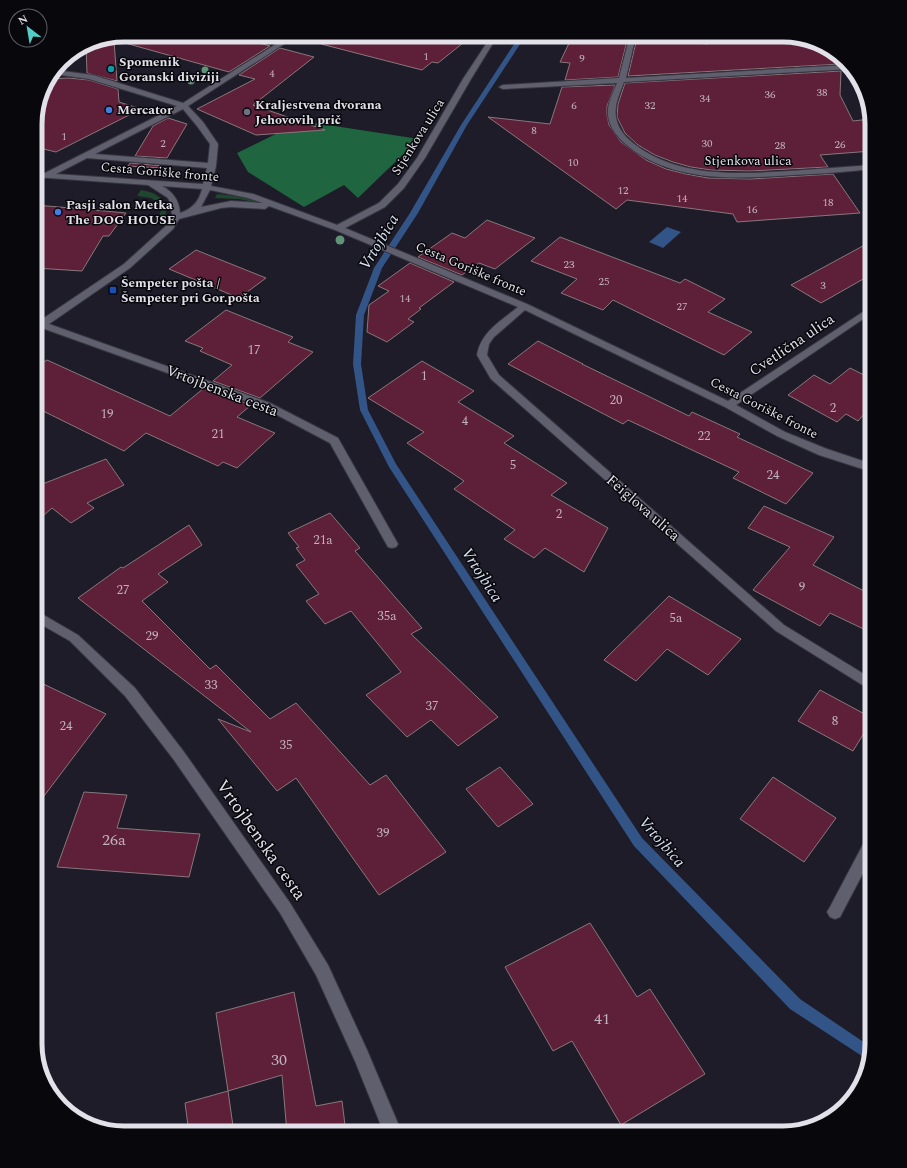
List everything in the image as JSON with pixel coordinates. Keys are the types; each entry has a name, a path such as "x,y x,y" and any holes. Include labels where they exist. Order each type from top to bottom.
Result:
{"street":[{"path":"48,175 184,106 284,42"},
{"name":"Stjenkova ulica","path":"338,228 382,205 401,186 422,158 467,79 491,42"},
{"name":"Stjenkova ulica","path":"631,42 616,95 612,116 614,125 621,135 632,146 647,156 667,165 703,174 737,175 865,167"},
{"path":"503,87 842,67"},
{"path":"60,73 90,77 184,106 200,124 214,144 212,166 205,194 194,211"},
{"path":"85,156 212,166"},
{"name":"Cesta Goriške fronte","path":"42,175 206,187 250,196 338,228 524,306 729,405 781,434 823,452 865,466"},
{"path":"149,183 171,196 176,206 176,217 194,211 231,204 276,206"},
{"name":"Vrtojbenska cesta","path":"42,323 127,266 170,228 176,217"},
{"name":"Feiglova ulica","path":"524,306 490,335 484,344 482,355 495,377 780,628 865,682"},
{"name":"Cvetlična ulica","path":"729,405 865,314"},
{"name":"Vrtojbenska cesta","path":"42,327 266,405 334,442 392,544"},
{"name":"Vrtojbenska cesta","path":"42,619 74,638 130,692 179,756 285,908 322,970 361,1056 390,1126"},
{"path":"835,912 865,855"}],"green space":[{"path":"302,121 419,139 358,198 344,185 304,207 248,172 237,153"},
{"path":"141,190 157,195 164,202 166,211 165,217 159,217 161,210 158,202 151,198 137,196"},
{"path":"217,194 236,196 266,203 264,204 239,199 215,198"}],"water":[{"path":"667,227 681,232 663,248 649,242"}],"building":[{"path":"255,42 270,46 229,72 125,43"},
{"path":"321,42 464,42 438,63 432,62 422,70 321,44"},
{"path":"570,42 627,42 618,77 565,80 570,63 560,62"},
{"path":"636,42 684,42 708,44 708,42 788,42 804,45 824,53 839,64 628,76"},
{"path":"114,43 117,81 87,73 86,51 98,46"},
{"path":"280,48 314,57 253,105 325,130 256,135 197,109 255,79 239,75"},
{"path":"841,71 840,95 853,121 865,120 865,152 820,155 828,167 750,171 711,170 673,162 655,155 638,145 625,133 617,117 618,104 625,83"},
{"path":"56,79 89,80 118,89 119,102 141,109 56,152 42,149 42,119 46,98"},
{"path":"615,85 607,106 609,125 621,142 646,160 666,169 708,178 751,179 833,174 860,213 737,222 733,214 627,200 616,209 488,117 550,124 562,87"},
{"path":"168,118 187,124 167,158 135,156 153,126"},
{"path":"130,163 162,166 161,168 128,166"},
{"path":"42,206 126,213 109,236 103,236 82,271 42,268"},
{"path":"487,220 535,238 495,269 479,263 462,275 418,257 452,233 465,238"},
{"path":"560,237 680,283 685,279 725,299 708,312 752,332 724,355 613,300 603,310 561,293 577,279 531,261"},
{"path":"865,245 865,278 821,303 791,285"},
{"path":"196,250 266,278 239,298 169,269"},
{"path":"410,263 454,282 419,308 421,309 408,319 414,322 387,342 367,332 369,305 389,291 378,286"},
{"path":"226,310 293,337 288,342 313,352 260,398 213,381 232,365 200,351 203,348 185,341"},
{"path":"538,341 689,416 692,412 740,434 737,437 813,473 786,504 733,478 739,472 628,420 623,424 508,364"},
{"path":"47,360 170,416 204,388 251,405 237,417 275,433 237,468 223,462 218,466 146,433 124,451 42,410 42,363"},
{"path":"422,361 474,391 458,402 514,436 504,443 567,483 551,495 608,528 584,572 545,548 534,558 504,539 515,530 454,489 464,481 407,443 424,432 368,398"},
{"path":"850,368 865,376 865,413 858,421 846,414 837,422 788,395 814,375 830,384"},
{"path":"106,459 124,485 87,503 94,508 71,523 52,508 42,517 42,484"},
{"path":"764,506 834,537 813,565 865,591 865,630 830,613 820,626 753,590 790,547 748,528"},
{"path":"330,513 360,548 355,551 422,628 411,634 498,717 458,746 431,720 407,737 366,695 401,672 351,611 325,624 306,601 319,594 296,565 305,560 296,548 299,547 288,533"},
{"path":"189,525 202,545 158,574 168,582 142,601 210,669 216,665 270,719 296,703 370,785 386,775 446,852 379,895 296,778 277,791 218,719 251,732 78,598 121,567 123,568"},
{"path":"669,596 741,639 708,675 667,649 636,681 604,660"},
{"path":"42,683 106,714 42,799"},
{"path":"820,690 865,714 865,731 853,751 798,721"},
{"path":"500,767 533,804 498,827 466,789"},
{"path":"773,777 836,818 804,862 740,819"},
{"path":"84,792 127,795 117,828 200,834 189,877 57,867"},
{"path":"590,923 637,997 650,989 705,1074 621,1125 572,1041 553,1051 505,967"},
{"path":"294,992 316,1106 342,1101 345,1126 286,1126 282,1075 228,1091 216,1013"},
{"path":"228,1091 233,1126 188,1126 185,1103"}],"waterway":[{"name":"Vrtojbica","path":"518,42 464,125 414,213 378,268 360,315 357,364 364,410 392,465 638,842 795,1004 864,1051"}],"place":[{"name":"Spomenik Goranski diviziji","path":"111,69"},
{"name":"Mercator","path":"109,110"},
{"name":"Kraljestvena dvorana Jehovovih prič","path":"247,112"},
{"name":"Pasji salon Metka The DOG HOUSE","path":"58,212"},
{"name":"Šempeter pošta / Šempeter pri Gor.pošta","path":"113,290"}]}
